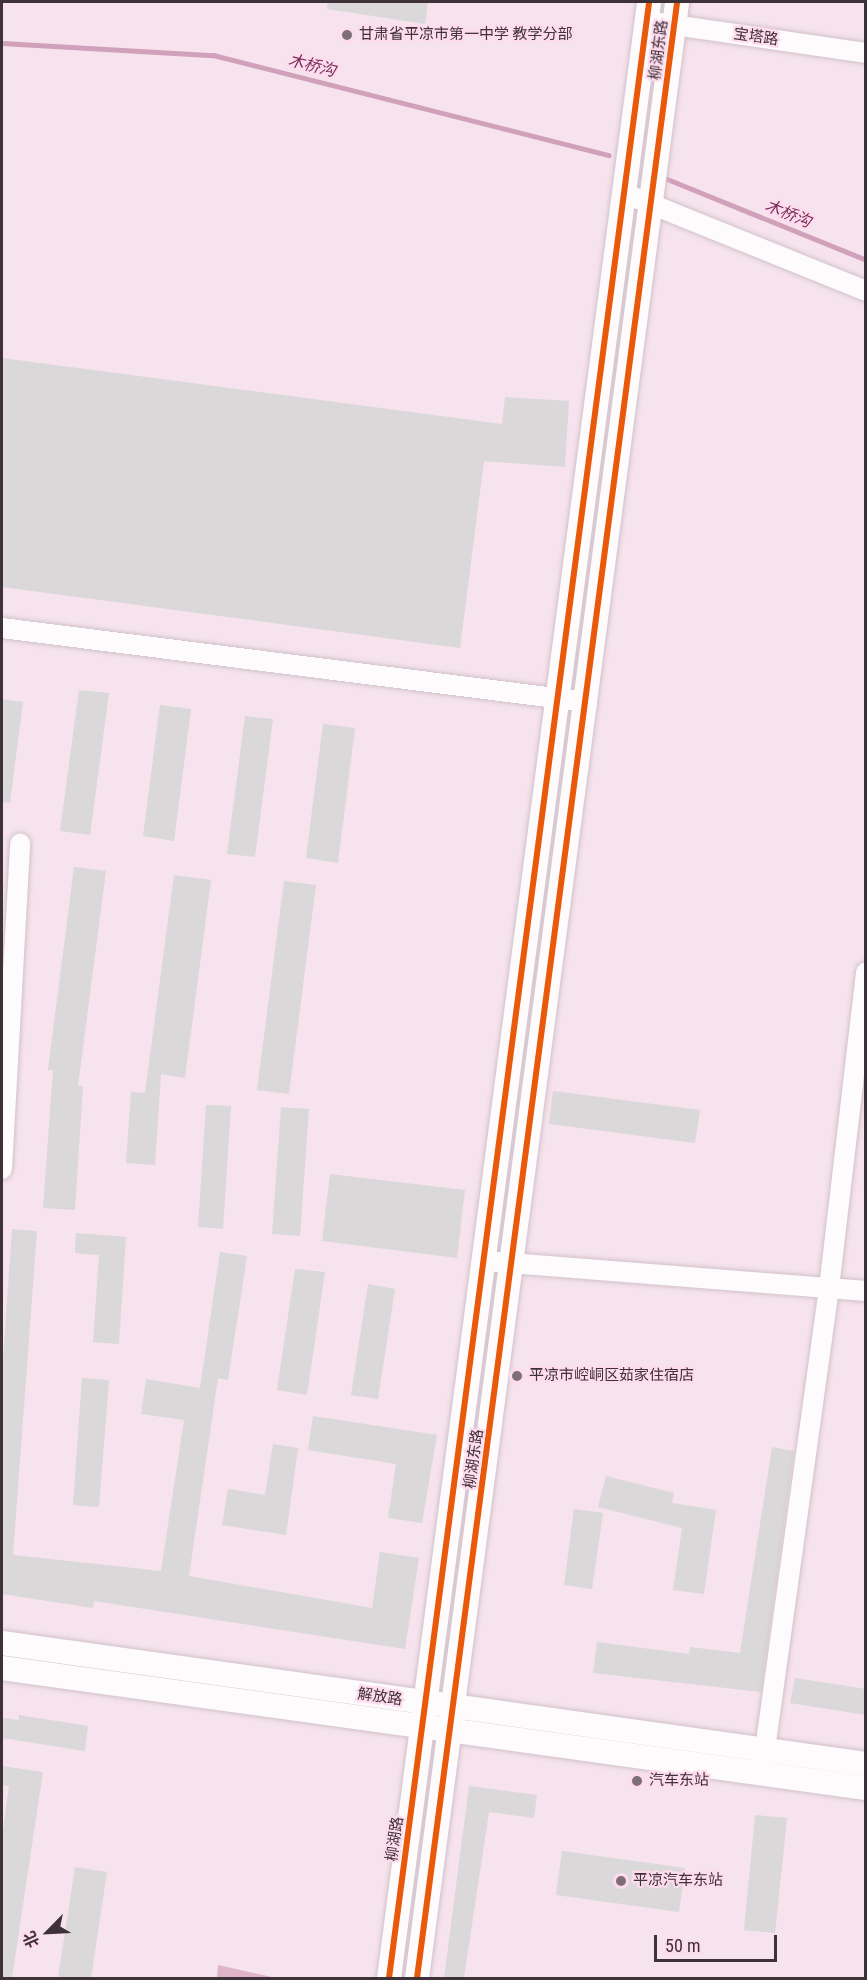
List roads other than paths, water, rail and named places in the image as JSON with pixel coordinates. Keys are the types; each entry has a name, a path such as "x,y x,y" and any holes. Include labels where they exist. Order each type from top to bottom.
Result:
{"main road":[{"name":"柳湖东路","path":"424,1715 561,700 648,11"},
{"name":"柳湖东路","path":"452,1719 653,205 676,13"},
{"name":"解放路","path":"2,1643 424,1715 763,1762 866,1788"},
{"name":"解放路","path":"2,1668 424,1715"},
{"name":"柳湖路","path":"389,1978 424,1715"},
{"path":"417,1978 452,1719"},
{"name":"解放路","path":"763,1762 866,1764"}],"street":[{"name":"宝塔路","path":"648,11 676,13 866,53"},
{"path":"626,194 866,291"},
{"path":"2,628 587,702"},
{"path":"2,1169 20,843"},
{"path":"763,1762 829,1288 866,972"},
{"path":"485,1261 866,1291"}],"waterway":[{"name":"木桥沟","path":"2,43 213,55 609,155"},
{"name":"木桥沟","path":"667,179 866,260"}],"place":[{"name":"甘肃省平凉市第一中学 教学分部","path":"347,35"},
{"name":"平凉市崆峒区茹家住宿店","path":"517,1376"},
{"name":"汽车东站","path":"637,1781"},
{"name":"平凉汽车东站","path":"621,1881"}]}
